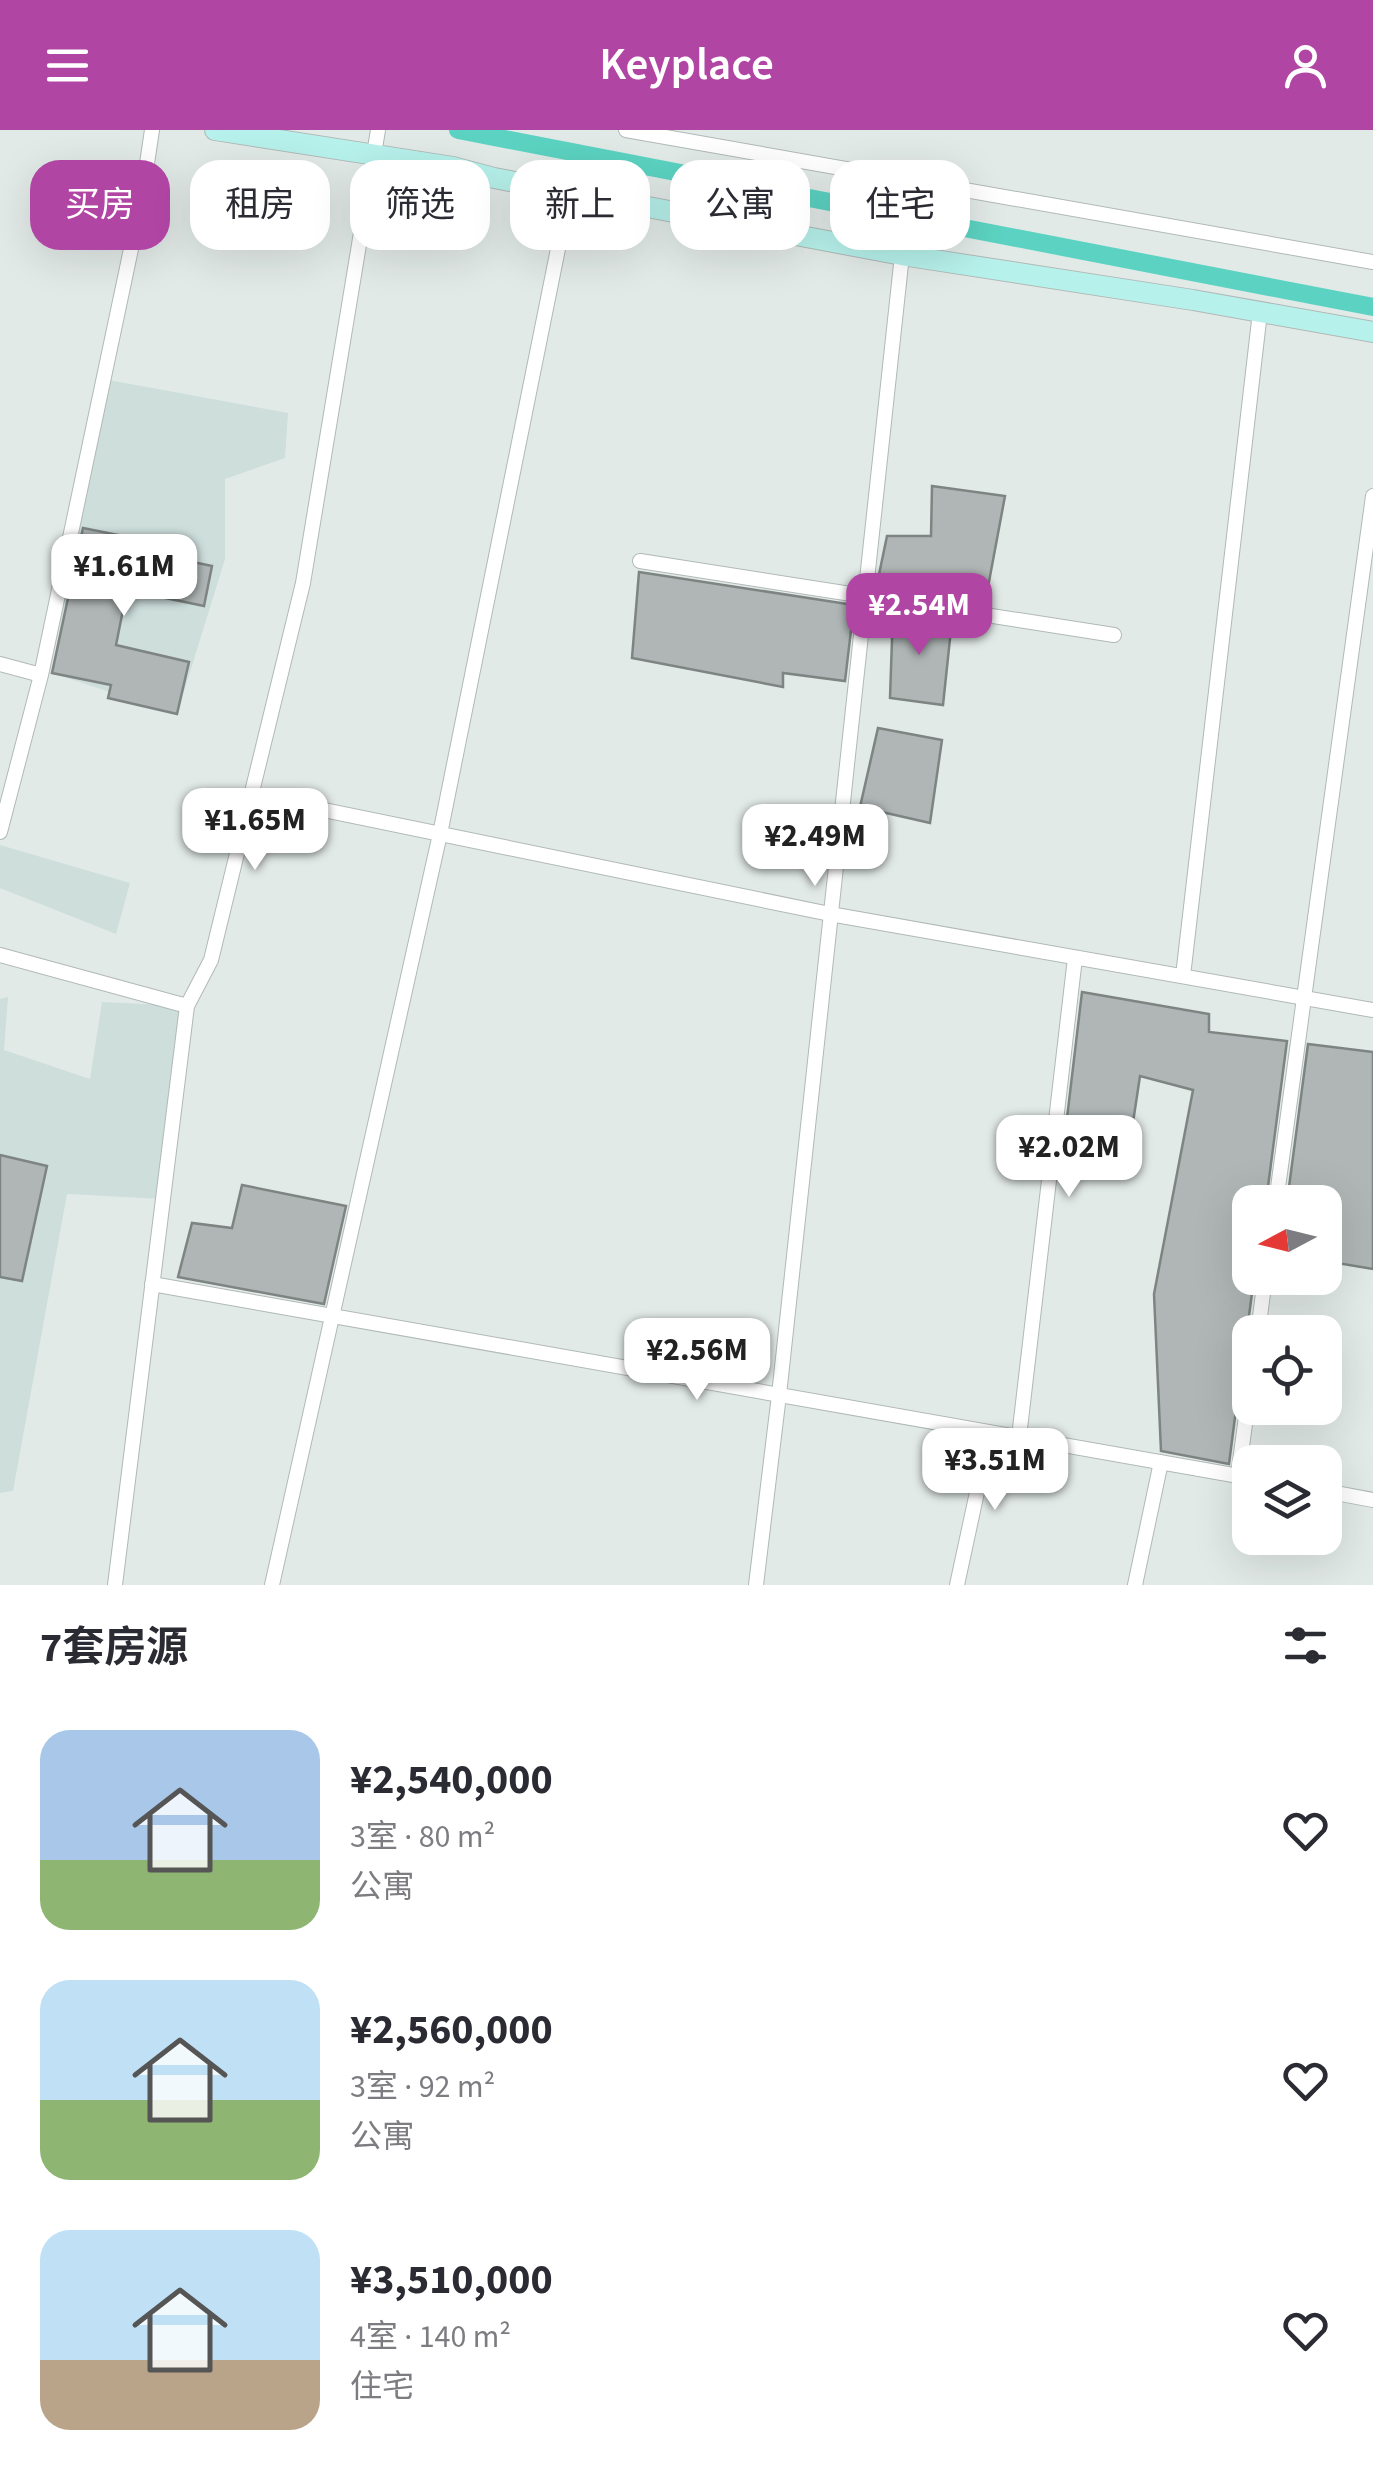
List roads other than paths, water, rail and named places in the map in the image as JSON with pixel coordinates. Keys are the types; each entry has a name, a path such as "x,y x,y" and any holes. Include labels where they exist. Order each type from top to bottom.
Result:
{"street":[{"path":"0,832 40,674 142,197 152,130"},
{"path":"215,130 452,167 510,181"},
{"path":"115,1585 187,1006 211,960 303,583 378,130"},
{"path":"626,130 679,134 1373,262"},
{"path":"650,207 902,254 1373,332"},
{"path":"272,1585 440,834 558,250"},
{"path":"756,1585 902,254"},
{"path":"1183,976 1260,312"},
{"path":"1278,1185 1373,496"},
{"path":"640,561 1114,635"},
{"path":"0,664 40,674"},
{"path":"251,795 830,914 1373,1010"},
{"path":"0,955 187,1006"},
{"path":"1019,1437 1076,958"},
{"path":"152,1284 1232,1475"},
{"path":"956,1585 990,1432"},
{"path":"1135,1585 1162,1462"},
{"path":"1342,1494 1373,1500"}],"waterway":[{"path":"458,130 1373,307"}]}
